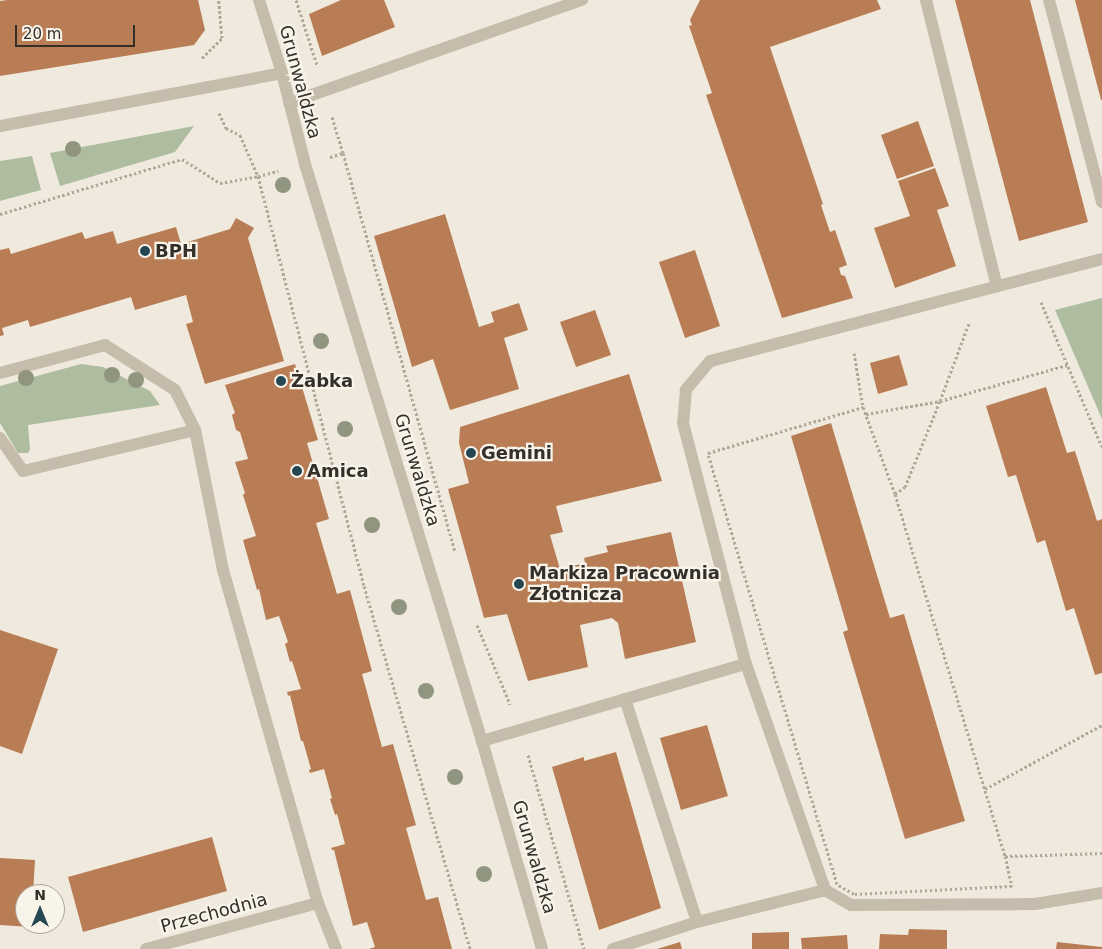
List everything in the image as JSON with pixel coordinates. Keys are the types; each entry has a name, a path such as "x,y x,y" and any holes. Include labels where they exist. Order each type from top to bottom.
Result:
{"street":[{"name":"Grunwaldzka","path":"259,0 282,73 305,164 482,741 542,949"},
{"path":"289,103 582,0"},
{"path":"926,0 997,286"},
{"path":"1049,0 1102,202"},
{"path":"0,126 282,73"},
{"path":"1102,259 710,361 686,390 683,423 746,664 825,890 851,905 1035,904 1102,894"},
{"path":"0,373 105,345 175,390 195,430 223,570 318,903 336,949"},
{"path":"0,438 23,470 195,430"},
{"path":"482,741 746,664"},
{"path":"625,699 697,922"},
{"path":"613,949 697,922 825,890"},
{"name":"Przechodnia","path":"146,949 318,903"}],"path":[{"path":"205,57 222,38 219,0"},
{"path":"343,153 457,559"},
{"path":"0,214 182,159 220,183 258,176 364,586 470,949"},
{"path":"1032,305 1041,302 1102,447"},
{"path":"959,325 978,320"},
{"path":"895,494 905,487 940,401 969,322"},
{"path":"863,351 853,354 863,407 895,494 1006,856 1012,886 854,894 838,884 708,453 863,407"},
{"path":"866,414 940,401 1067,365"},
{"path":"474,616 521,731 584,949"},
{"path":"985,789 1102,725"},
{"path":"1006,856 1102,853"}],"green space":[{"path":"194,126 175,152 60,186 50,153"},
{"path":"32,156 41,190 0,201 0,161"},
{"path":"1102,298 1102,419 1055,310"},
{"path":"81,364 103,367 150,391 160,405 28,425 30,449 28,453 18,453 0,423 0,386"}],"building":[{"path":"198,0 205,30 194,45 0,76 0,1"},
{"path":"341,0 384,0 395,27 322,56 309,14"},
{"path":"700,0 877,0 881,9 770,47 823,204 821,205 830,232 835,230 847,265 839,268 841,275 845,276 853,298 782,318 706,95 712,93 689,26 692,25 690,20"},
{"path":"955,0 1030,0 1088,222 1019,241"},
{"path":"1075,0 1102,0 1102,100 1101,100"},
{"path":"918,121 934,166 897,179 881,135"},
{"path":"935,168 949,206 937,210 956,266 895,288 874,228 910,216 898,181"},
{"path":"445,214 479,327 494,322 491,312 519,303 528,330 504,338 519,389 450,410 433,359 412,367 374,236"},
{"path":"236,218 254,228 248,238 284,361 205,384 186,324 193,322 186,295 135,310 131,297 30,327 28,320 2,328 4,335 0,336 0,250 9,248 11,254 82,232 85,239 113,231 117,244 176,227 181,244 230,229"},
{"path":"695,250 720,326 685,338 659,262"},
{"path":"595,310 611,355 576,367 560,322"},
{"path":"899,355 908,385 878,394 870,363"},
{"path":"295,364 318,440 307,443 329,519 316,523 337,594 350,590 372,671 362,674 382,747 393,744 416,825 406,828 426,900 438,897 452,949 369,949 375,947 367,922 353,926 334,850 331,848 345,844 337,814 335,815 330,799 332,798 324,769 310,773 309,770 311,769 303,741 301,741 290,695 288,696 287,692 301,689 285,644 288,642 279,616 266,620 259,589 257,590 243,540 256,536 235,462 248,459 240,432 236,430 232,415 235,413 225,385"},
{"path":"629,374 662,481 556,506 563,532 550,535 560,569 585,563 584,558 608,552 606,546 671,532 696,642 625,659 618,623 612,618 580,625 588,667 528,681 507,614 484,618 448,489 469,483 459,443 460,427"},
{"path":"1046,387 1067,453 1075,451 1097,521 1102,519 1102,673 1095,675 1074,608 1066,611 1045,540 1037,543 1016,475 1008,477 986,406"},
{"path":"831,423 890,618 904,614 965,821 905,839 843,632 848,630 791,436"},
{"path":"0,630 58,649 22,754 0,746"},
{"path":"707,725 728,796 681,810 660,738"},
{"path":"616,752 661,908 599,930 552,767 584,757 584,761"},
{"path":"212,837 227,891 83,932 68,877"},
{"path":"0,858 35,860 34,884 15,884 15,926 0,925"},
{"path":"909,929 947,930 947,949 879,949 880,934 908,935"},
{"path":"789,932 789,949 752,949 752,933"},
{"path":"847,935 848,949 802,949 801,938"},
{"path":"680,942 682,949 657,949"},
{"path":"1057,942 1102,947 1102,949 1056,949"}],"place":[{"name":"BPH","path":"145,251"},
{"name":"Żabka","path":"281,381"},
{"name":"Gemini","path":"471,453"},
{"name":"Amica","path":"297,471"},
{"name":"Markiza Pracownia Złotnicza","path":"519,584"}]}
